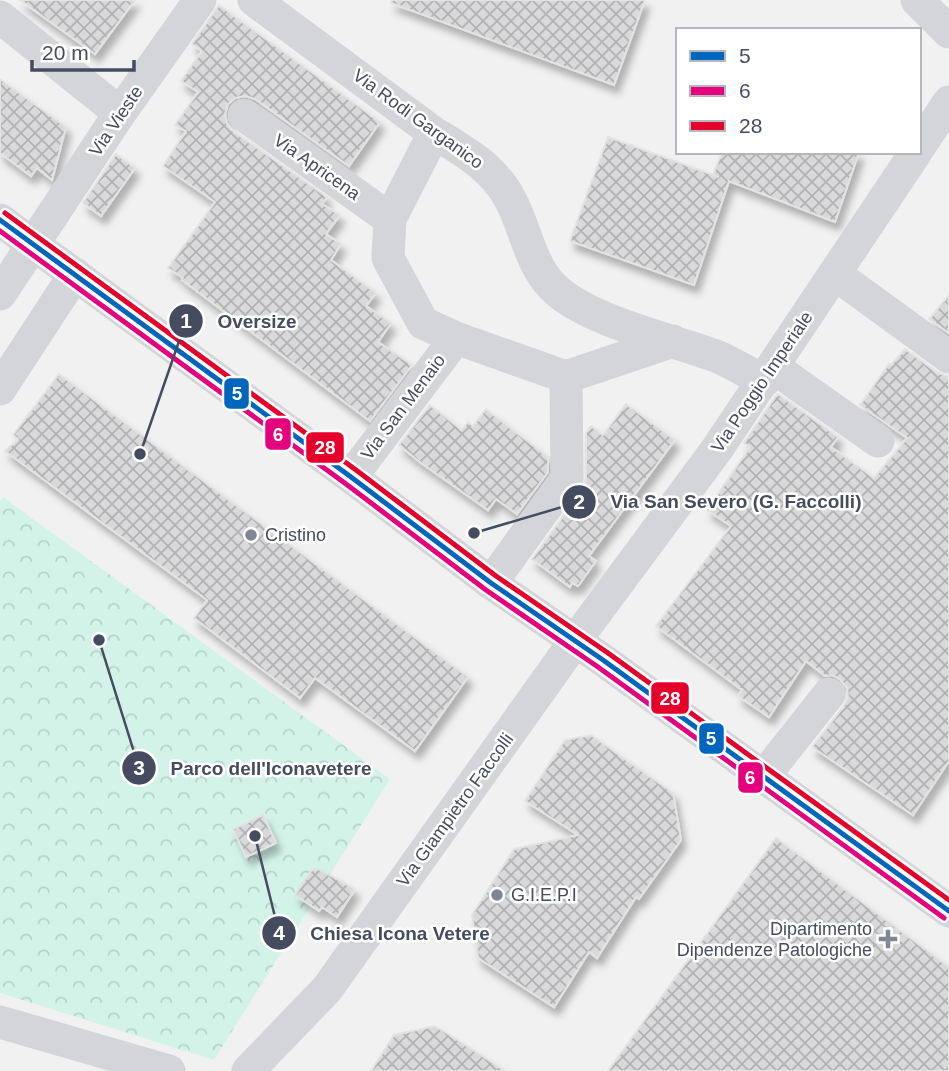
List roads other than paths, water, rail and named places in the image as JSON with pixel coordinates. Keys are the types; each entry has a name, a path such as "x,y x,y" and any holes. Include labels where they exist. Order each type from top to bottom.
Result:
{"street":[{"name":"Via Vieste","path":"0,294 120,113 200,0"},
{"name":"Via Rodi Garganico","path":"254,0 490,171 510,198 532,255 551,285 583,310 769,374 878,441"},
{"path":"917,0 949,32"},
{"path":"0,17 120,113"},
{"path":"921,144 949,102"},
{"name":"Via Apricena","path":"244,116 390,219"},
{"path":"434,133 390,219 388,258 422,323 456,338 566,377 673,341"},
{"name":"Via Poggio Imperiale","path":"575,641 717,449 915,154"},
{"path":"0,220 491,583 949,911"},
{"path":"0,389 75,274"},
{"path":"835,274 949,357"},
{"name":"Via San Menaio","path":"351,477 456,338"},
{"path":"491,583 568,478 566,377"},
{"name":"Via Giampietro Faccolli","path":"248,1071 327,989 575,641"},
{"path":"764,776 829,694"},
{"path":"0,1022 100,1062 169,1071"}],"place":[{"name":"Oversize","path":"140,454"},
{"name":"Via San Severo (G. Faccolli)","path":"474,533"},
{"name":"Cristino","path":"251,535"},
{"name":"Parco dell'Iconavetere","path":"99,640"},
{"name":"Chiesa Icona Vetere","path":"255,836"},
{"name":"G.I.E.P.I","path":"497,895"},
{"name":"Dipartimento Dipendenze Patologiche","path":"888,939"}]}
